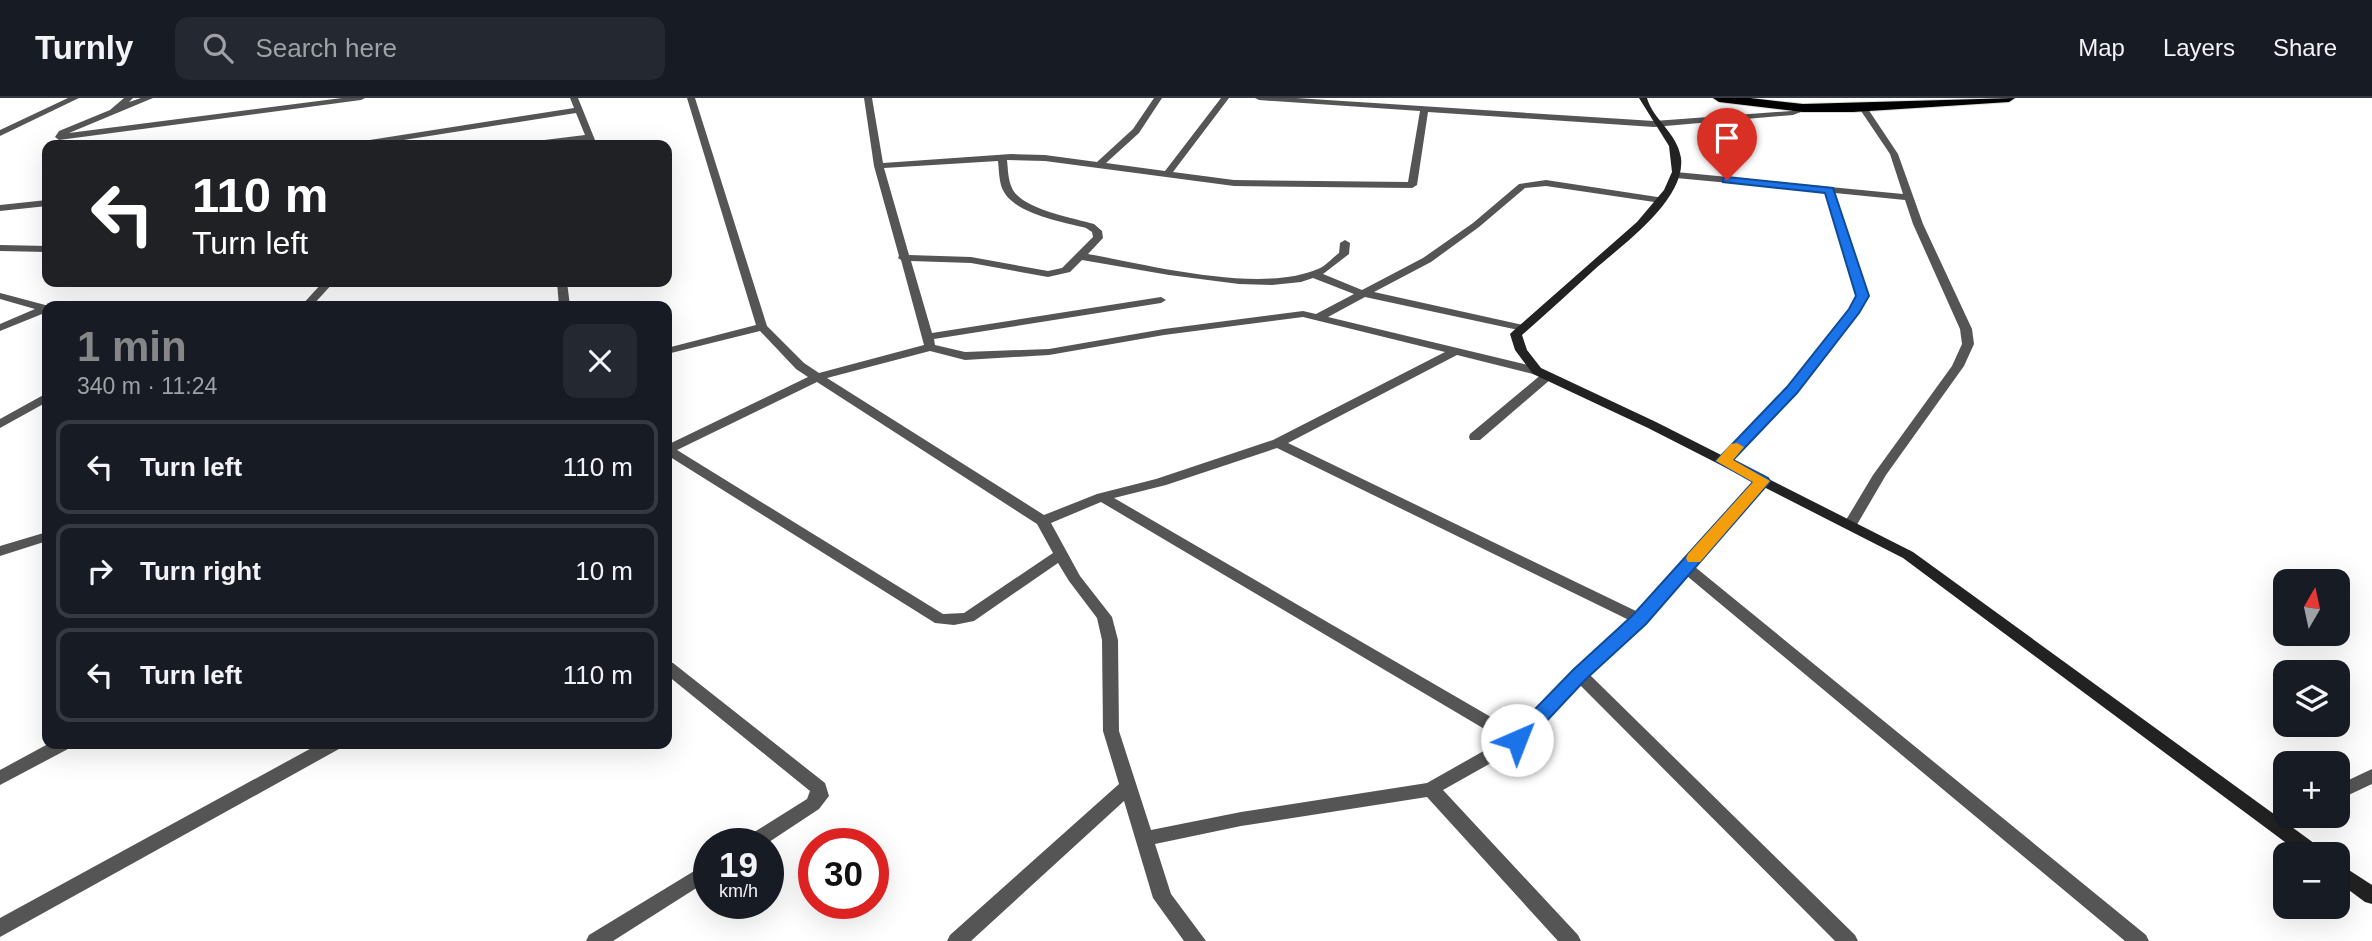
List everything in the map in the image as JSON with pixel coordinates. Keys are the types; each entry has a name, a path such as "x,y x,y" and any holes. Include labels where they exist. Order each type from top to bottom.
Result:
{"highway":[{"path":"1718,98 1803,108 1863,108 2009,98"},
{"path":"1766,98 1821,102 1899,98"}],"street":[{"path":"0,133 75,98"},
{"path":"120,108 129,98"},
{"path":"149,98 62,133 59,137 362,98"},
{"path":"574,98 592,140"},
{"path":"691,98 762,327 800,366 1044,521 1074,578 1104,617 1111,640 1111,731 1163,898 1196,941"},
{"path":"867,98 879,166 929,342"},
{"path":"1099,165 1136,131 1158,98"},
{"path":"1167,174 1225,98"},
{"path":"1259,98 1662,123 1793,113 1803,108"},
{"path":"1542,373 1516,341 1516,334 1633,230 1661,200 1676,175 1676,155 1671,136 1644,106 1643,98"},
{"path":"1850,525 1880,475 1958,366 1968,344 1966,329 1907,197 1894,154 1863,108"},
{"path":"879,166 1045,158 1234,183 1412,185 1424,109"},
{"path":"389,140 578,110"},
{"path":"903,258 971,260 1048,274 1066,270 1080,256 1098,237 1097,231 1090,226 1024,206 1014,200 1007,190 1002,158"},
{"path":"1676,175 1907,197"},
{"path":"1319,317 1427,260 1476,225 1522,186 1546,183 1661,200"},
{"path":"1723,461 1792,390 1863,296 1829,190"},
{"path":"0,208 42,204"},
{"path":"1080,256 1244,282 1274,281 1324,271 1344,254 1345,243"},
{"path":"0,248 42,248"},
{"path":"1313,274 1361,293 1523,328"},
{"path":"311,301 324,287"},
{"path":"0,296 42,308"},
{"path":"672,448 817,377 929,342 1161,300"},
{"path":"0,328 42,310"},
{"path":"929,342 965,356 1049,352 1164,332 1288,315 1319,317 1542,373 1908,555 2273,823"},
{"path":"672,350 762,327"},
{"path":"1044,521 1102,497 1161,482 1278,443 1456,351"},
{"path":"1475,437 1542,373"},
{"path":"0,424 42,400"},
{"path":"1278,443 1640,619"},
{"path":"672,453 940,619 969,617 1061,554"},
{"path":"1143,838 1241,819 1432,789 1517,740 1580,674 1640,619 1763,481"},
{"path":"1102,497 1517,740"},
{"path":"0,551 42,538"},
{"path":"1686,567 2139,941"},
{"path":"672,671 819,788 820,796 813,804 775,828"},
{"path":"1580,674 1848,941"},
{"path":"0,778 53,749"},
{"path":"0,928 325,749"},
{"path":"2350,787 2372,776"},
{"path":"957,941 1128,786"},
{"path":"1432,789 1571,941"},
{"path":"2279,828 2299,842"},
{"path":"596,941 693,880"},
{"path":"2350,880 2372,896"}],"slow traffic":[{"path":"1694,558 1763,481 1723,461 1737,447"}],"route":[{"path":"1517,740 1580,674 1640,619 1763,481 1723,461 1792,390 1863,296 1829,190 1727,180"}]}
